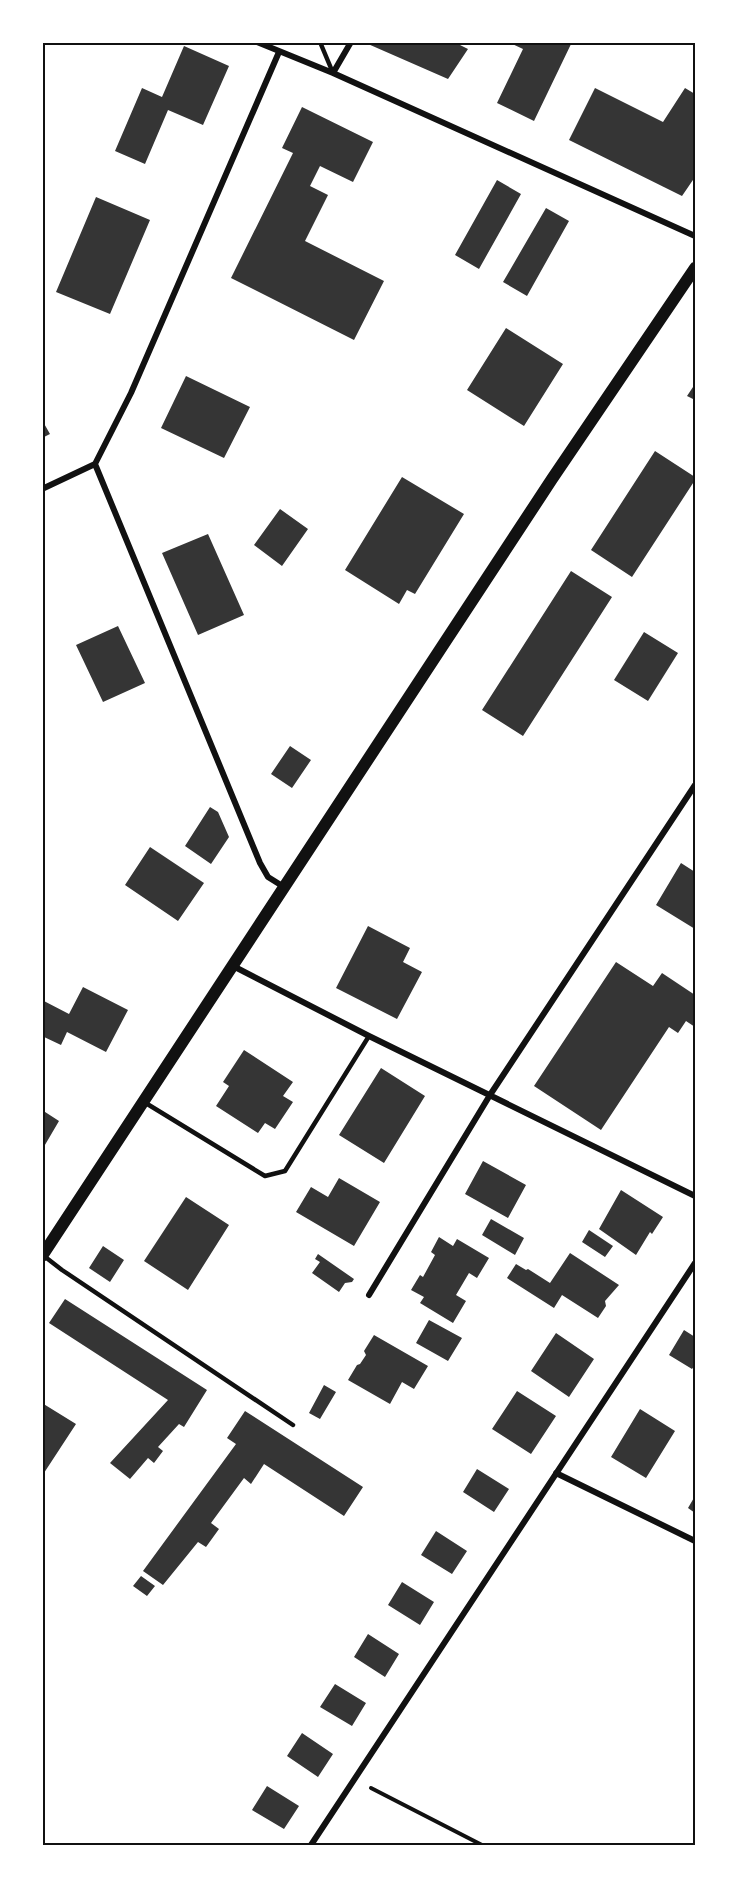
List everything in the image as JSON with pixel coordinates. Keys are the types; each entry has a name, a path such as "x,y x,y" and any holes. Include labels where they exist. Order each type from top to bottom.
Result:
{"main road":[{"path":"42,1256 545,489 695,268"}],"street":[{"path":"256,42 333,73 695,236"},
{"path":"333,73 351,42"},
{"path":"42,489 95,464 131,393 279,52"},
{"path":"95,464 260,863 268,877 284,887"},
{"path":"369,1295 490,1095 695,785"},
{"path":"232,966 695,1196"},
{"path":"311,1845 695,1263"},
{"path":"556,1473 695,1541"}],"lane":[{"path":"321,42 333,73"},
{"path":"142,1101 265,1176 285,1171 369,1036"},
{"path":"42,1256 293,1425"}],"path":[{"path":"354,1779 482,1845"}],"building":[{"path":"369,42 454,42 468,49 448,79 368,44"},
{"path":"508,42 572,42 534,121 497,103 523,49"},
{"path":"184,46 229,66 203,125 168,110 145,164 115,151 142,88 162,97"},
{"path":"595,88 663,122 685,88 695,94 695,177 682,196 569,140"},
{"path":"302,107 373,142 353,182 320,166 310,186 328,195 305,241 384,281 354,340 231,278 293,153 282,148"},
{"path":"497,180 521,194 479,269 455,255"},
{"path":"96,197 150,220 110,314 56,292"},
{"path":"546,208 569,221 527,296 503,282"},
{"path":"506,328 563,364 524,426 467,390"},
{"path":"186,376 250,407 224,458 161,428"},
{"path":"695,384 695,400 687,396"},
{"path":"42,420 50,434 42,438"},
{"path":"655,451 695,477 695,480 632,577 591,550"},
{"path":"402,477 464,514 415,594 407,590 399,604 345,570"},
{"path":"280,509 308,529 282,566 254,545"},
{"path":"208,534 244,615 198,635 162,553"},
{"path":"571,571 612,597 523,736 482,710"},
{"path":"118,626 145,683 103,702 76,645"},
{"path":"644,632 678,653 648,701 614,680"},
{"path":"290,746 311,760 292,788 271,774"},
{"path":"210,807 218,812 229,837 211,864 185,846"},
{"path":"150,847 204,883 178,921 125,885"},
{"path":"681,863 695,872 695,929 656,905"},
{"path":"368,926 410,948 403,962 422,972 397,1019 336,988"},
{"path":"616,962 653,986 662,973 695,995 695,1027 686,1021 678,1033 669,1027 601,1130 534,1086"},
{"path":"83,987 128,1010 106,1052 67,1032 61,1045 42,1036 42,1000 69,1014"},
{"path":"244,1050 293,1082 283,1096 293,1102 275,1129 265,1123 258,1133 216,1106 229,1086 223,1082"},
{"path":"381,1068 425,1096 384,1163 339,1135"},
{"path":"42,1110 59,1121 42,1150"},
{"path":"483,1161 526,1185 508,1218 465,1194"},
{"path":"339,1178 380,1202 354,1246 296,1212 311,1187 328,1197"},
{"path":"621,1190 663,1217 652,1234 650,1232 636,1255 599,1229"},
{"path":"186,1197 229,1225 188,1290 144,1261"},
{"path":"491,1219 524,1238 515,1255 482,1235"},
{"path":"589,1230 613,1246 605,1257 582,1242"},
{"path":"439,1237 453,1246 457,1239 489,1258 477,1278 469,1273 456,1295 466,1301 453,1323 420,1303 424,1297 411,1290 420,1275 423,1277 435,1255 431,1252"},
{"path":"103,1246 124,1260 110,1282 89,1268"},
{"path":"570,1253 619,1285 605,1301 606,1306 598,1318 562,1295 554,1308 507,1278 516,1264 550,1283"},
{"path":"318,1254 354,1279 352,1282 345,1283 339,1292 312,1273 320,1262 315,1259"},
{"path":"65,1299 207,1390 184,1427 179,1424 158,1447 163,1451 154,1463 148,1458 130,1479 110,1463 168,1400 49,1323"},
{"path":"429,1320 462,1338 448,1361 416,1343"},
{"path":"684,1330 695,1337 695,1365 692,1369 669,1355"},
{"path":"556,1333 594,1359 569,1397 531,1371"},
{"path":"374,1335 428,1366 414,1389 402,1382 390,1404 348,1380 366,1355 364,1351"},
{"path":"324,1385 336,1392 320,1419 309,1413"},
{"path":"517,1391 556,1416 531,1454 492,1429"},
{"path":"42,1403 76,1424 42,1476"},
{"path":"640,1409 675,1431 646,1478 611,1457"},
{"path":"245,1411 363,1487 344,1516 264,1464 251,1484 244,1478 211,1523 219,1529 206,1547 198,1542 163,1585 143,1571 236,1444 227,1438"},
{"path":"477,1469 509,1489 494,1512 463,1492"},
{"path":"695,1496 695,1513 688,1508"},
{"path":"436,1531 467,1551 452,1574 421,1555"},
{"path":"141,1576 155,1586 147,1596 133,1586"},
{"path":"402,1582 434,1602 420,1625 388,1605"},
{"path":"368,1634 399,1654 385,1677 354,1657"},
{"path":"335,1684 366,1703 352,1726 320,1707"},
{"path":"302,1733 333,1754 318,1777 287,1756"},
{"path":"267,1786 299,1806 284,1829 252,1810"}]}
